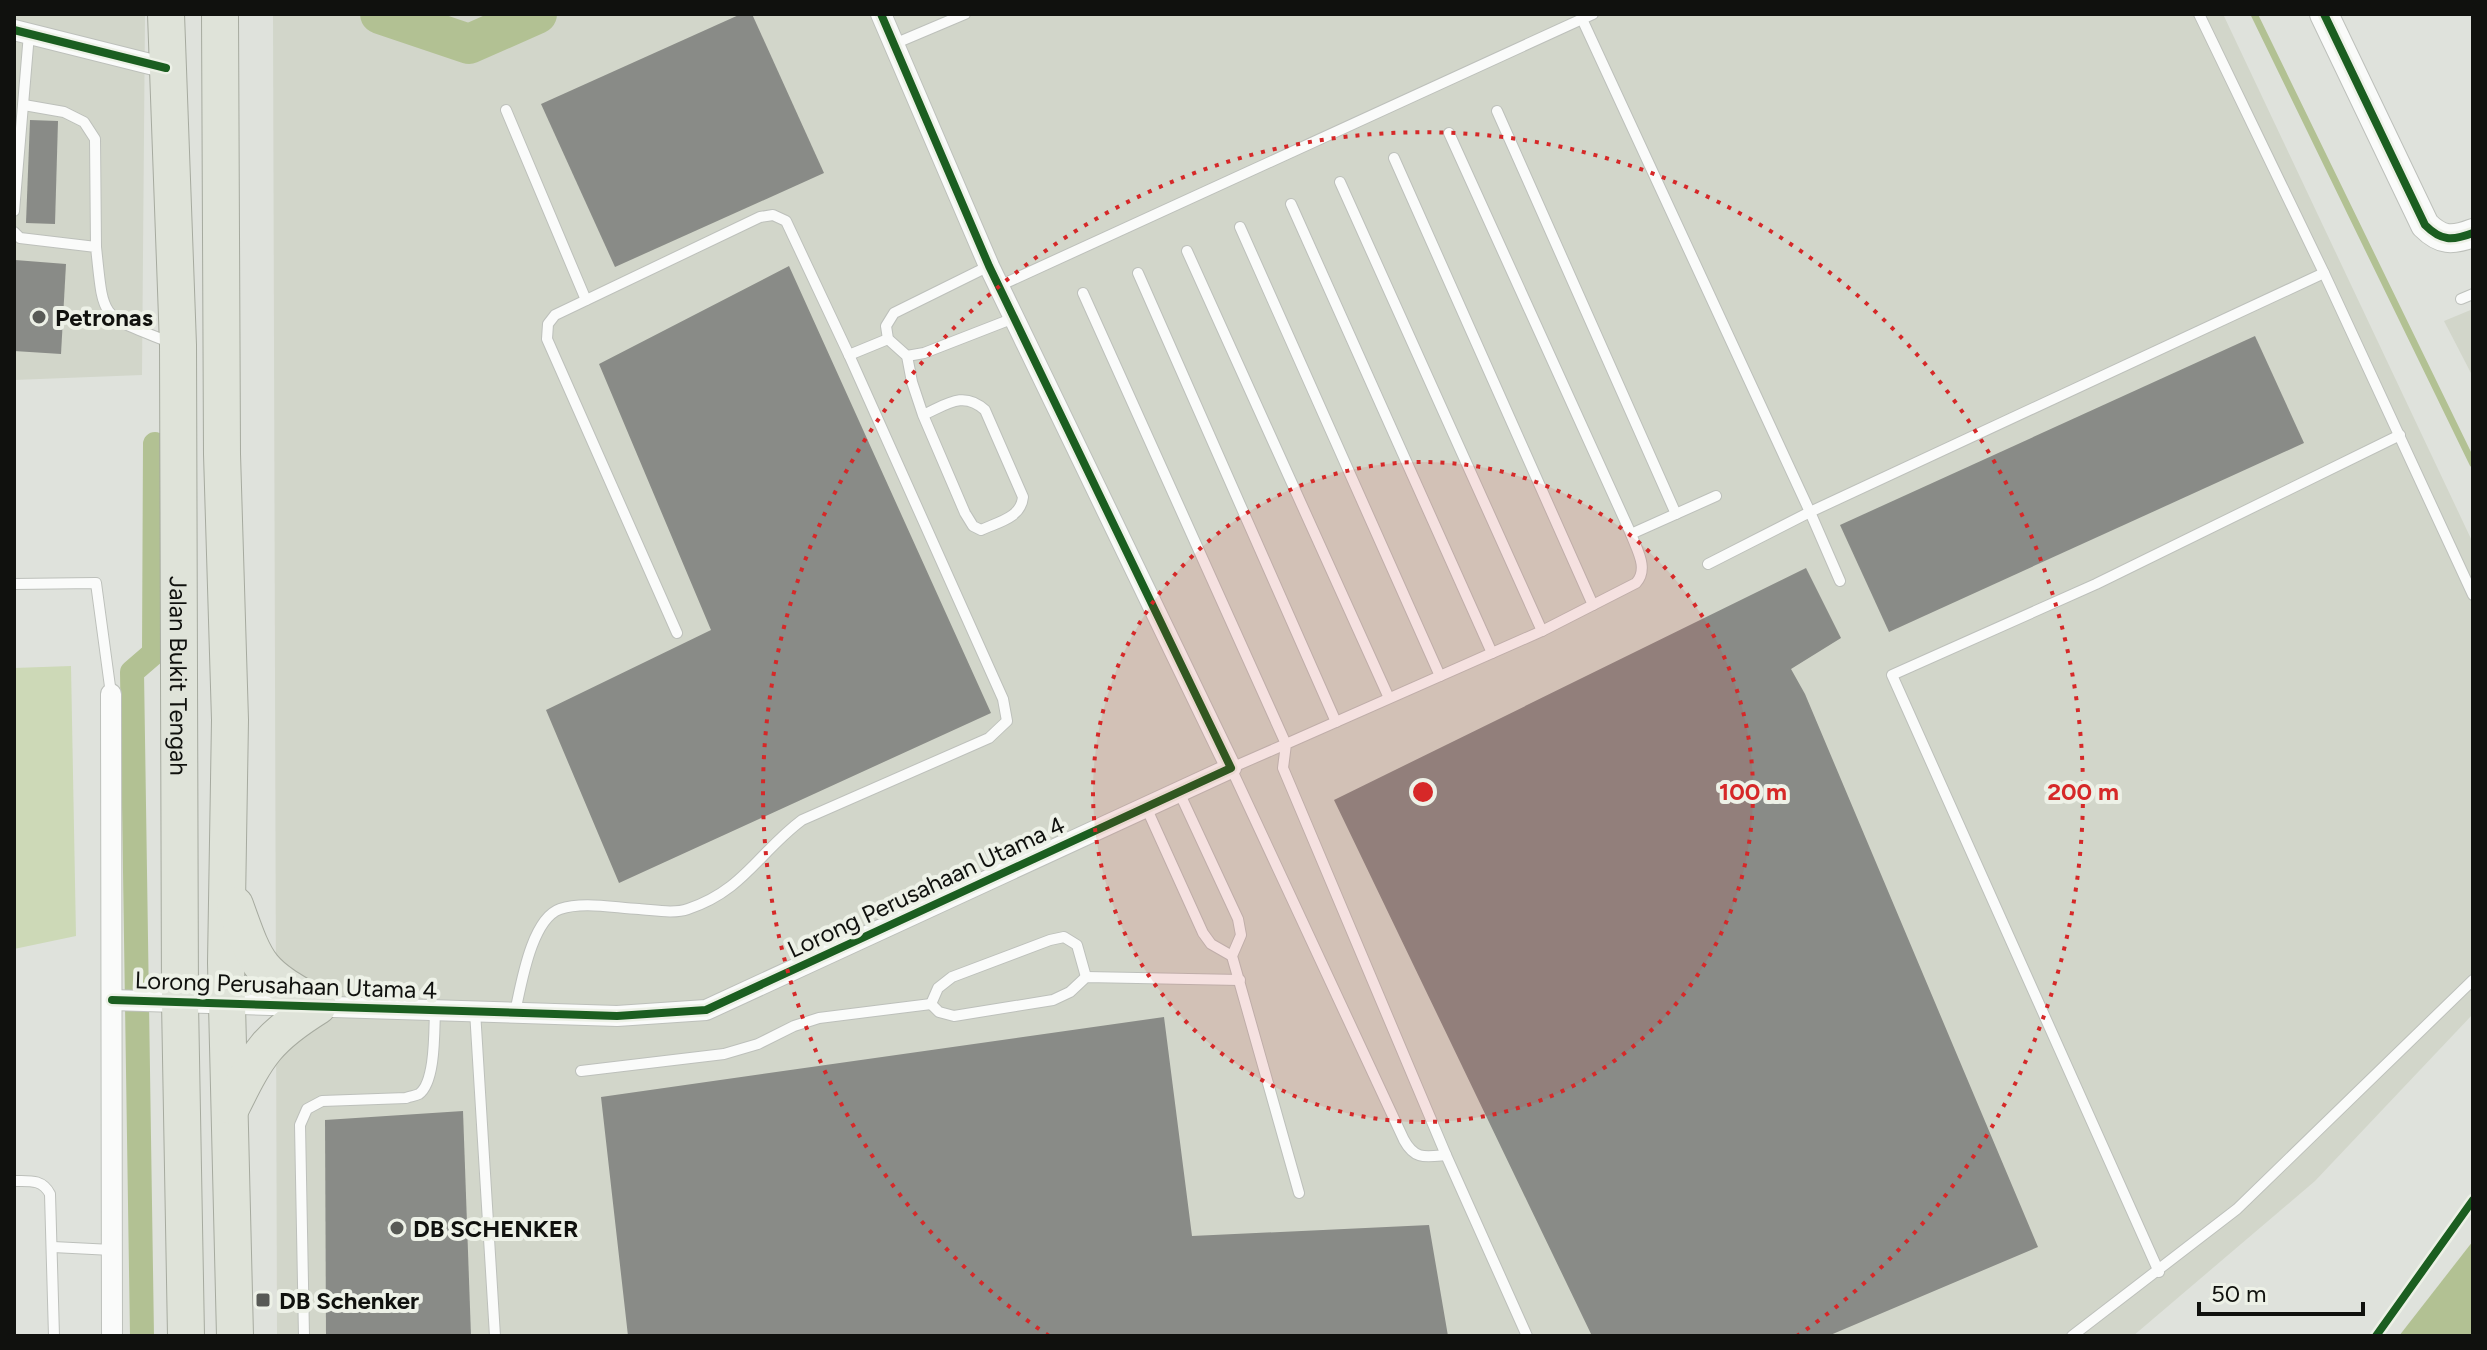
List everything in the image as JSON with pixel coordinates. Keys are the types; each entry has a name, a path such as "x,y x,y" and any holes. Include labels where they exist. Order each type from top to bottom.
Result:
{"highway":[{"name":"Jalan Bukit Tengah","path":"166,14 178,345 167,1001 186,1336"},
{"name":"Jalan Bukit Tengah","path":"220,14 222,454 230,720 227,1002 235,1336"},
{"path":"227,881 258,964 275,982 318,1006 285,1027 267,1044 229,1111"}],"street":[{"path":"881,14 989,266 1231,768"},
{"path":"2324,14 2425,225 2437,237 2465,236"},
{"path":"22,32 166,68"},
{"path":"111,694 122,1000 112,1250 112,1336"},
{"name":"Lorong Perusahaan Utama 4","path":"122,1000 617,1016 706,1010 1231,768"}],"lane":[{"path":"894,44 965,14"},
{"path":"907,356 924,353 1006,302 1593,14"},
{"path":"2199,14 2324,273 2473,595"},
{"path":"1582,19 1840,581"},
{"path":"14,211 24,105 22,32"},
{"path":"24,105 64,112 84,122 95,139 96,247 102,303 110,316 178,345"},
{"path":"506,110 586,300"},
{"path":"1497,111 1676,514"},
{"path":"1446,1155 1421,1157 1410,1151 1231,768 1542,631 1636,583 1641,577 1643,569 1631,534 1449,133"},
{"path":"1394,158 1593,605"},
{"path":"1340,182 1542,631"},
{"path":"1291,204 1492,653"},
{"path":"515,1012 530,951 544,921 557,909 579,906 684,911 720,897 751,870 780,837 802,820 989,738 1007,721 1003,699 849,355 786,221 773,215 760,217 555,315 548,324 547,339 677,633"},
{"path":"1240,227 1440,676"},
{"path":"14,232 20,238 96,247"},
{"path":"1187,251 1389,698"},
{"path":"923,415 962,398 977,403 985,410 1023,497 1022,507 1014,515 981,530 973,526 923,415 907,356 888,339 886,326 894,313 989,266"},
{"path":"1138,273 1336,722"},
{"path":"1708,564 1810,512 2324,273"},
{"path":"1083,293 1286,744 1283,768 1446,1155 1527,1336"},
{"path":"2461,299 2473,294"},
{"path":"849,355 888,339"},
{"path":"2159,1272 1892,675 2096,584 2400,435"},
{"path":"1631,534 1716,496"},
{"path":"14,584 96,583 111,694"},
{"path":"1179,792 1238,919 1241,935 1232,956 1299,1193"},
{"path":"1146,807 1203,933 1211,944 1232,956"},
{"path":"931,1004 938,988 952,977 1064,937 1077,945 1086,977"},
{"path":"931,1004 939,1012 954,1016 1053,1000 1070,992 1086,977 1240,980"},
{"path":"2072,1336 2237,1209 2473,980"},
{"path":"581,1071 724,1054 758,1044 794,1026 819,1018 931,1004"},
{"path":"304,1336 300,1125 307,1109 322,1101 406,1098 419,1094 426,1085 432,1062 435,1010"},
{"path":"475,1011 495,1336"},
{"path":"14,1181 36,1181 46,1185 50,1194 54,1336"},
{"path":"53,1247 112,1250"}],"shaded area":[{"path":"14,14 145,14 142,375 14,380"},
{"path":"273,14 2223,14 2473,543 2473,1014 2315,1181 2133,1336 277,1336"},
{"path":"2473,309 2473,377 2444,321"},
{"path":"71,666 76,936 14,949 14,668"},
{"path":"2473,1241 2473,1336 2399,1336"}],"building":[{"path":"741,14 752,14 824,173 615,267 541,104"},
{"path":"30,120 58,121 55,224 26,223"},
{"name":"Petronas","path":"15,260 66,264 61,354 14,351"},
{"path":"789,266 991,713 619,883 546,710 711,630 599,364"},
{"path":"2255,336 2304,443 1889,632 1840,525"},
{"path":"1806,568 1841,638 1791,669 1805,694 2038,1247 1828,1336 1592,1336 1334,800"},
{"path":"1164,1017 1192,1236 1429,1225 1448,1336 628,1336 601,1097"},
{"name":"DB SCHENKER","path":"463,1111 471,1336 326,1336 325,1120"}],"waterway":[{"path":"380,14 469,44 537,14"},
{"path":"2254,14 2473,464"},
{"path":"142,1336 132,672 154,653 155,444"}],"cycle path":[{"path":"112,1000 617,1016 706,1010 1231,768 989,266 881,14"},
{"path":"2324,14 2425,225 2447,238 2473,233"},
{"path":"14,30 166,68"},
{"path":"2376,1336 2473,1200"}],"place":[{"name":"Petronas","path":"39,317"},
{"name":"DB SCHENKER","path":"397,1228"},
{"name":"DB Schenker","path":"263,1300"}]}
